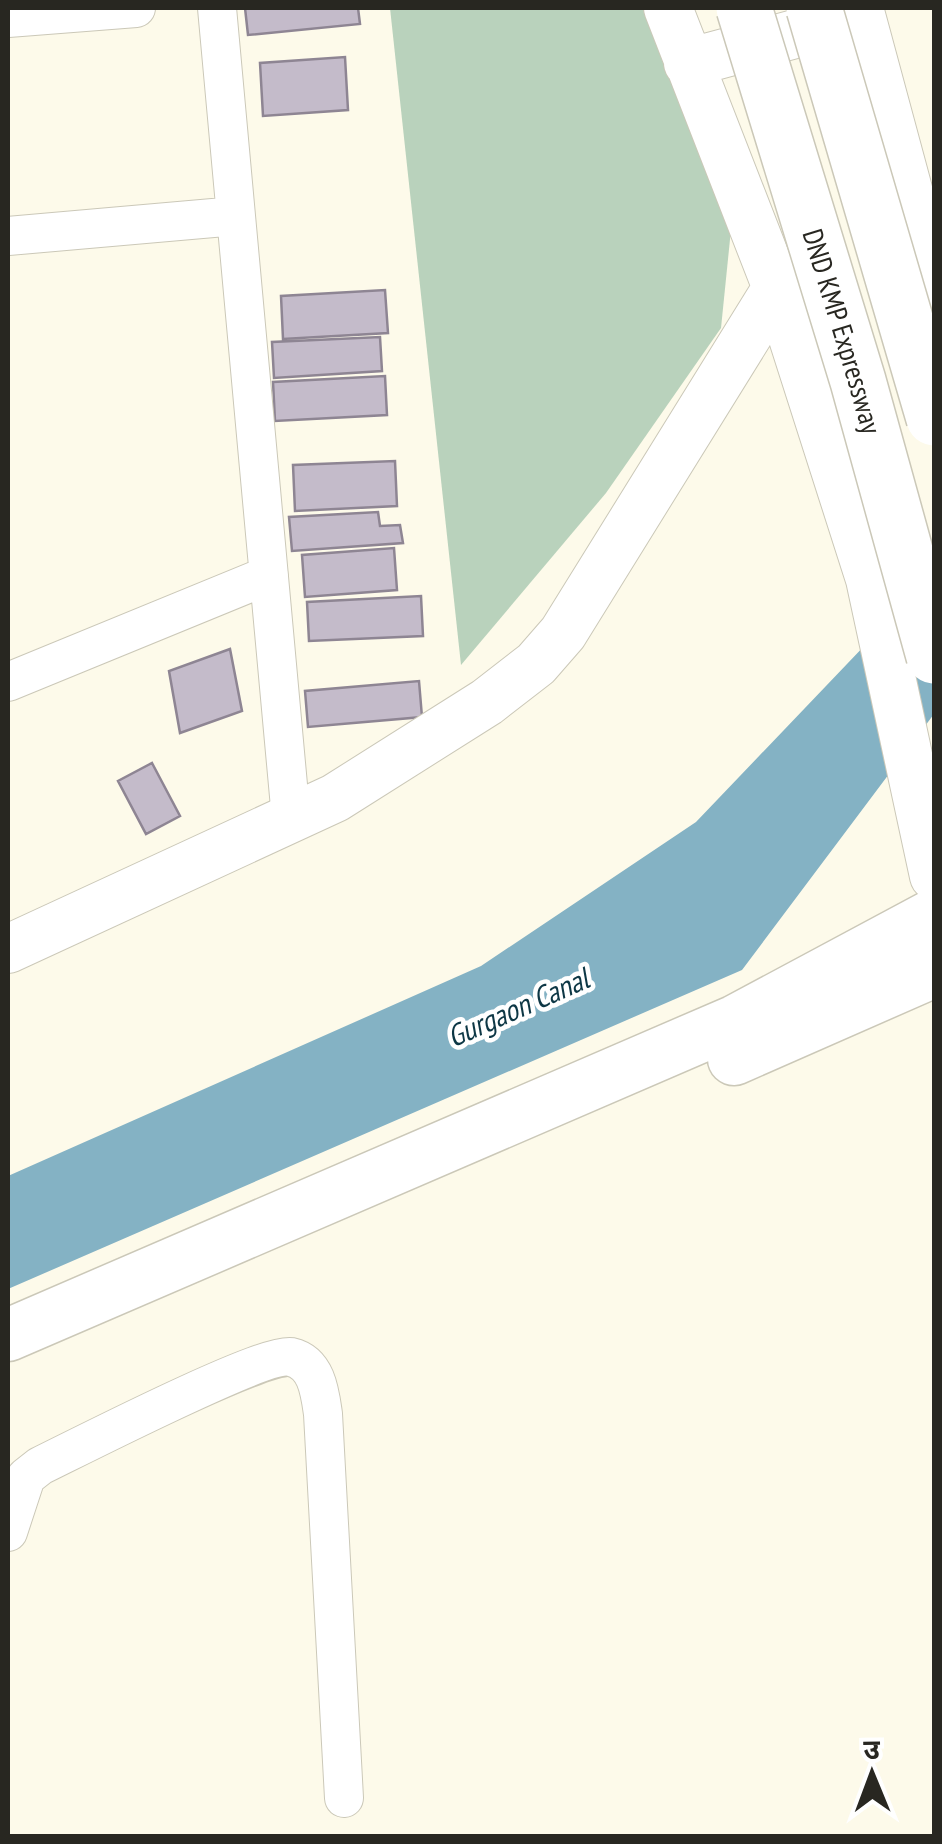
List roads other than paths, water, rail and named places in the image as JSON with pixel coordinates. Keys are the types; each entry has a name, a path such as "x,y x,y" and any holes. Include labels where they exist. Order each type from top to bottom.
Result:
{"highway":[{"name":"DND KMP Expressway","path":"744,8 858,381 934,656"},
{"path":"845,10 934,418"}],"main road":[{"path":"8,1335 736,1021 934,916"},
{"path":"8,1371 934,971"}],"street":[{"path":"8,18 136,8"},
{"path":"217,8 291,818"},
{"path":"668,8 777,288 870,579 934,876"},
{"path":"688,63 845,10 934,286"},
{"path":"8,236 236,216"},
{"path":"8,949 335,798 487,702 536,664 563,633 777,288"},
{"path":"8,682 269,574"},
{"path":"8,1532 26,1477 40,1466 275,1358 292,1357 308,1366 319,1386 323,1414 344,1798"}],"water":[{"name":"Gurgaon Canal","path":"934,560 934,714 742,970 8,1289 8,1176 481,966 696,822 868,642"}]}
